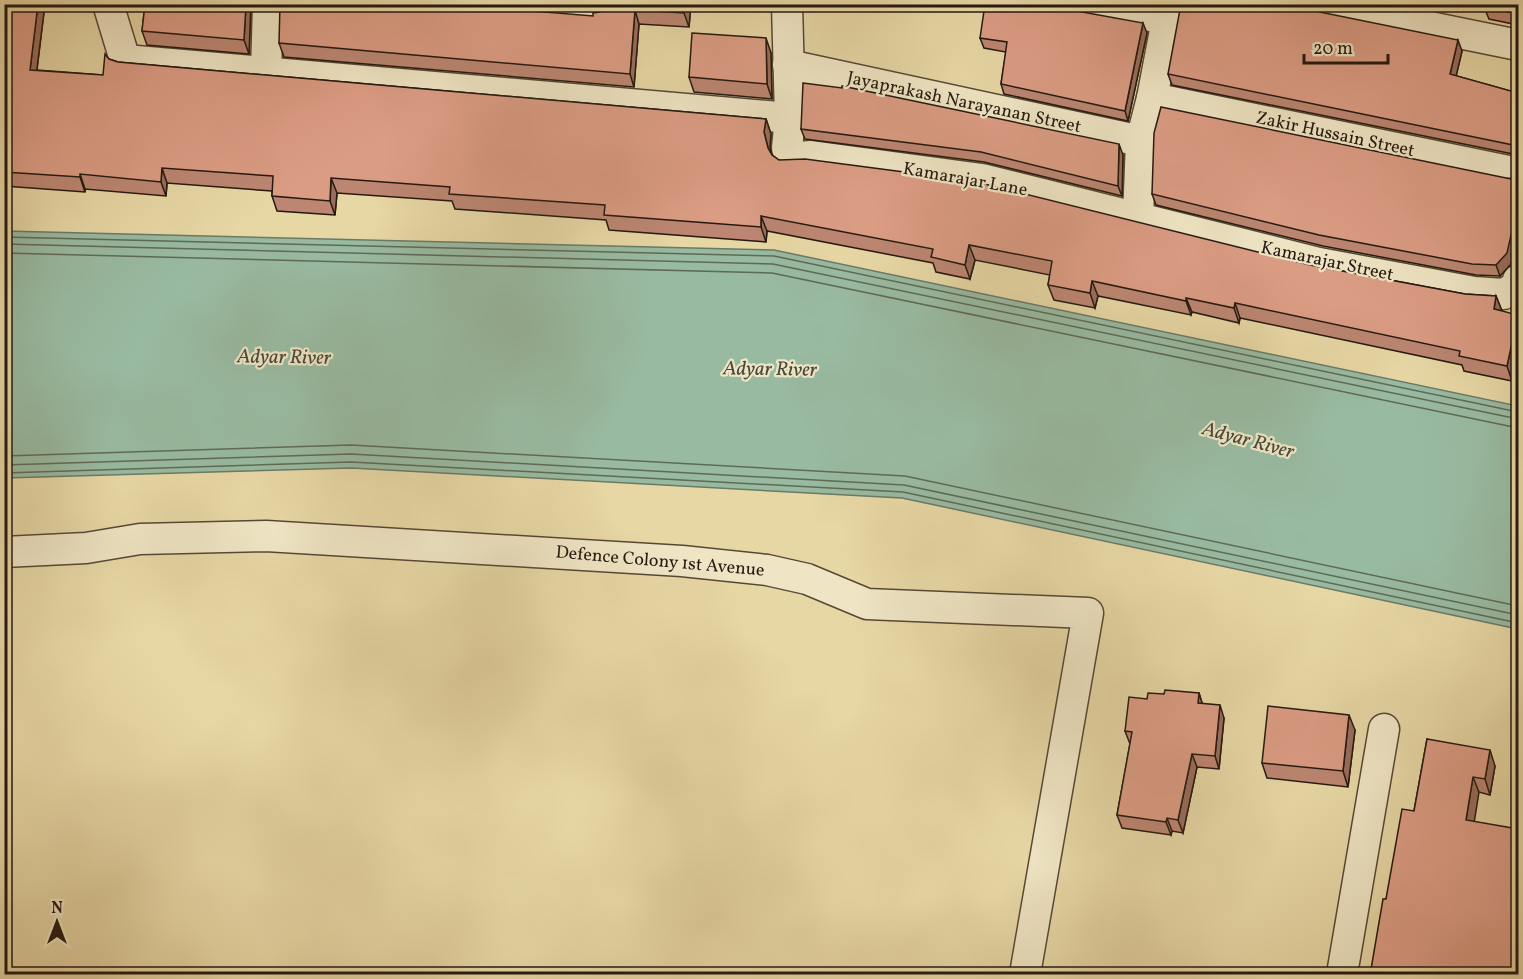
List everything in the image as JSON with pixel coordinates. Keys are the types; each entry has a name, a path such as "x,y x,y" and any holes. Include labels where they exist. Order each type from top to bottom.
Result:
{"street":[{"path":"108,4 125,60 790,118 787,4"},
{"path":"266,72 268,4"},
{"path":"483,4 596,10 596,4"},
{"path":"1084,4 1169,12 1141,141 1138,217"},
{"path":"1317,4 1518,45"},
{"name":"Jayaprakash Narayanan Street","path":"788,65 1141,141"},
{"name":"Zakir Hussain Street","path":"1152,98 1518,173"},
{"name":"Kamarajar Lane","path":"790,118 787,148 790,158 811,156 982,179 1138,217"},
{"name":"Kamarajar Street","path":"1138,217 1319,263 1474,292 1504,294 1518,283"},
{"name":"Defence Colony 1st Avenue","path":"4,552 86,548 140,539 266,536 682,561 767,570 807,579 867,603 1088,613 1024,975"},
{"path":"1342,975 1384,729"}],"water":[{"name":"Adyar River","path":"4,231 774,250 1518,406 1518,629 902,498 351,468 5,478"}],"building":[{"path":"4,4 38,4 30,70 103,75 105,54 109,59 118,62 766,119 764,132 768,148 779,160 805,159 973,181 1310,265 1465,294 1496,296 1494,309 1518,315 1507,366 1459,356 1460,351 1235,303 1234,308 1186,298 1186,301 1092,281 1090,293 1048,285 1052,261 969,245 965,265 931,257 933,249 761,216 761,227 604,215 605,205 449,194 450,187 331,178 330,201 272,196 273,176 162,168 161,182 80,174 80,177 4,172"},
{"path":"145,4 246,4 244,40 142,31"},
{"path":"280,4 449,4 593,16 593,13 600,12 606,4 685,4 684,13 635,10 630,74 279,43"},
{"path":"985,4 1060,4 1077,11 1143,23 1125,111 1001,84 1007,42 980,38"},
{"path":"1181,4 1301,4 1310,10 1458,40 1450,74 1518,93 1518,146 1168,74"},
{"path":"1485,4 1518,4 1518,14 1484,7"},
{"path":"692,33 766,38 767,84 689,77"},
{"path":"803,83 842,88 842,86 1119,144 1118,186 981,152 801,129"},
{"path":"1161,107 1511,179 1518,178 1518,210 1507,253 1496,265 1472,264 1319,235 1152,194 1154,133"},
{"path":"1165,690 1199,693 1198,703 1220,705 1215,756 1192,754 1178,820 1167,818 1166,822 1117,815 1132,732 1125,731 1129,697 1147,699 1148,693 1164,694"},
{"path":"1268,706 1349,715 1343,771 1262,763"},
{"path":"1427,739 1490,750 1485,779 1473,777 1466,820 1518,829 1518,975 1370,975 1402,809 1414,811"}]}
